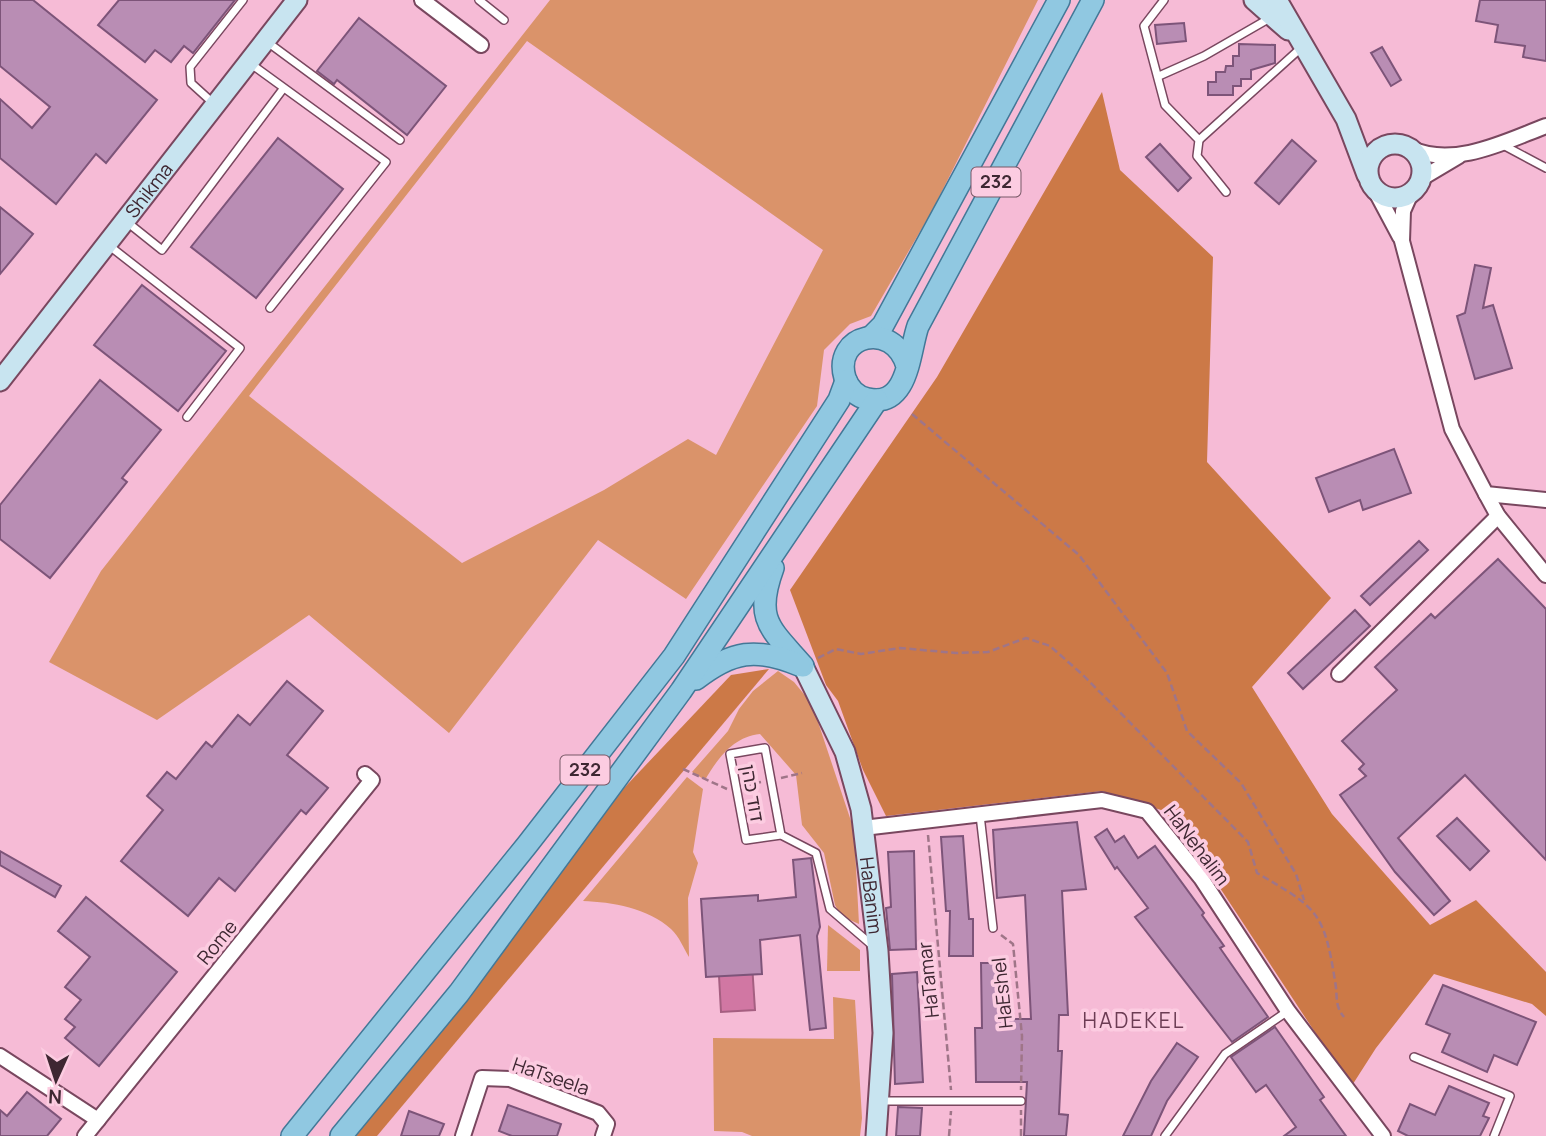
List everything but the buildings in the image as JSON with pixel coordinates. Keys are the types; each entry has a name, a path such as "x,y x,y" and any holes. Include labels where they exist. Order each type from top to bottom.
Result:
{"main road":[{"name":"232","path":"872,337 890,313 1059,0"},
{"name":"232","path":"907,366 918,326 1093,0"},
{"path":"872,337 889,340 898,346 907,366 906,376 896,392 877,400 857,395 846,381 843,368 850,348 858,341 872,337"},
{"name":"232","path":"292,1136 519,856 674,656 839,400 846,381"},
{"name":"232","path":"341,1136 458,993 681,691 877,400"},
{"path":"784,538 765,591 763,607 774,636 803,666"},
{"path":"681,691 720,661 748,654 762,653 803,666"}],"street":[{"name":"Shikma","path":"0,381 297,0"},
{"path":"422,0 481,45"},
{"path":"1254,0 1277,9 1304,45 1346,118 1372,183 1402,241 1452,429 1498,516 1546,575"},
{"path":"1346,118 1371,139 1433,156 1464,153 1499,144 1546,126"},
{"path":"1372,183 1371,157 1390,144"},
{"path":"1402,241 1403,211 1416,185 1421,162 1412,149"},
{"path":"1372,183 1394,199 1464,153"},
{"path":"1486,494 1546,500"},
{"path":"1339,674 1498,516"},
{"name":"HaBanim","path":"803,666 845,752 861,809 878,951 883,1034 881,1101 876,1136"},
{"name":"Rome","path":"85,1136 372,780 365,774"},
{"name":"HaNehalim","path":"863,828 1102,800 1147,811 1201,878 1288,1011 1383,1136"},
{"path":"0,1056 98,1120"},
{"name":"HaTseela","path":"463,1136 482,1079 510,1079 598,1113 607,1124 603,1136"}],"lane":[{"path":"214,104 191,83 190,67 243,0"},
{"path":"479,0 504,20"},
{"path":"1164,0 1144,26 1159,76 1164,105 1199,140"},
{"path":"1159,76 1204,56 1277,9"},
{"path":"265,40 400,141"},
{"path":"1226,192 1197,156 1199,140 1304,45"},
{"path":"248,62 386,162 270,308"},
{"path":"123,220 162,250 283,89"},
{"path":"1499,144 1546,168"},
{"path":"105,243 240,348 187,417"},
{"name":"דוד כהן","path":"781,835 765,748 730,754 746,840 781,835 816,853 830,909 878,951"},
{"path":"980,815 993,928"},
{"path":"1165,1136 1225,1054 1288,1011"},
{"path":"1414,1056 1510,1096 1494,1136"},
{"path":"881,1101 1021,1101"}],"path":[{"path":"912,414 1079,555 1167,673 1187,731 1241,783 1296,874 1304,900"},
{"path":"803,666 836,649 861,654 900,648 956,653 988,652 1026,638 1050,646 1083,675 1248,842 1257,873 1304,900 1318,914 1332,958 1336,1007 1344,1017"},
{"path":"683,769 725,790"},
{"name":"HaTamar","path":"926,821 952,1100 949,1136"},
{"name":"HaEshel","path":"993,928 1013,944 1022,1036 1021,1136"}],"shaded area":[{"path":"550,0 1038,0 932,211 871,316 850,324 824,350 817,406 686,599 598,540 449,733 309,615 157,720 49,662 101,571","holes":["527,41 823,250 716,455 688,439 604,490 462,563 249,396"]},
{"path":"1102,92 1120,170 1213,257 1207,462 1331,598 1252,687 1332,814 1430,925 1476,900 1546,972 1546,1016 1532,1004 1434,974 1376,1048 1351,1087 1222,891 1164,811 1102,791 886,816 863,770 838,701 826,685 790,590 937,377"},
{"path":"769,669 377,1136 340,1136 625,787 731,675"},
{"path":"778,671 794,682 812,704 854,830 859,924 841,916 835,905 824,853 802,825 796,775 760,734 734,744 715,764 705,780 692,772 728,731 739,709 753,691"},
{"path":"687,777 703,789 693,852 698,863 688,898 689,957 674,932 652,916 618,905 583,901"},
{"path":"748,902 755,1010 721,1012 715,904"},
{"path":"828,925 860,950 860,971 827,971"},
{"path":"833,997 855,1000 862,1118 860,1136 752,1136 742,1132 714,1131 713,1038 834,1039"}],"district":[{"name":"HADEKEL","path":"1134,1021"}]}
